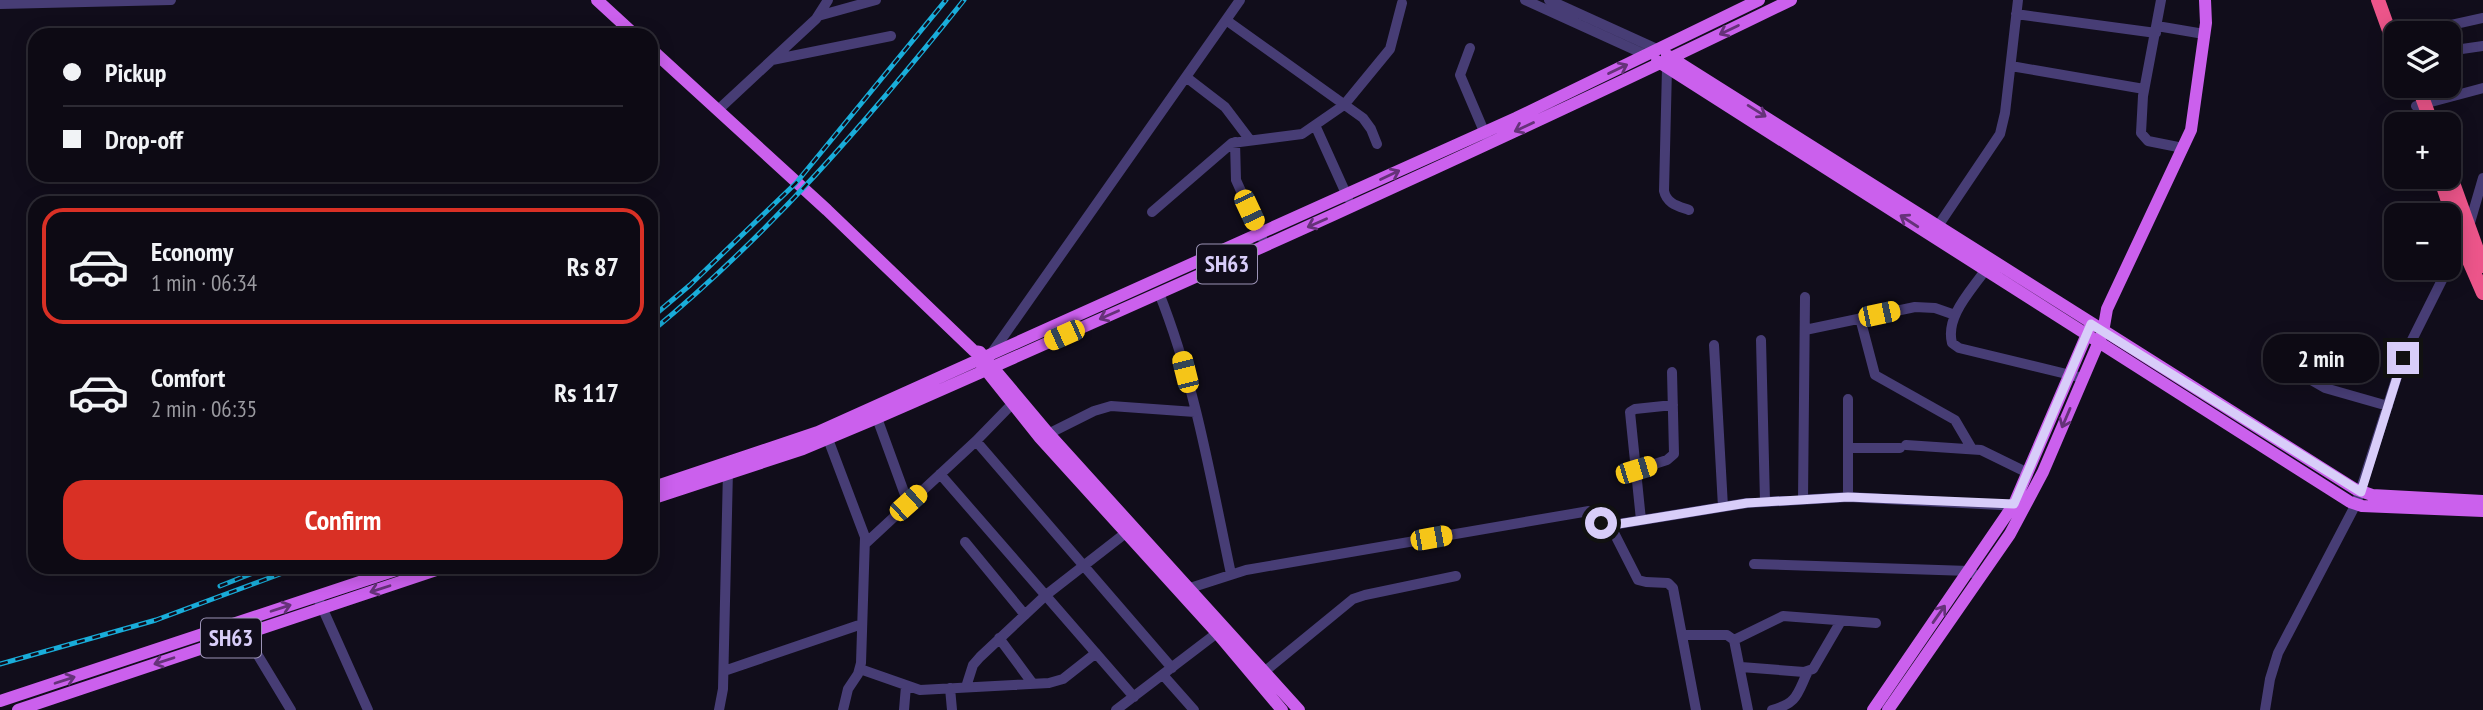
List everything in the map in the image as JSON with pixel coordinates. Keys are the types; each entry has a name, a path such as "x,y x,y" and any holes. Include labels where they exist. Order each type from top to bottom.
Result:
{"highway":[{"path":"2378,0 2387,21"},
{"path":"2386,0 2391,21"},
{"path":"2416,98 2424,112"},
{"path":"2419,98 2421,112"},
{"path":"2455,189 2483,266"},
{"path":"2461,242 2483,293"}],"main road":[{"path":"597,0 627,28"},
{"name":"SH63","path":"1596,86 1652,52 1759,0"},
{"name":"SH63","path":"658,496 1265,246 1350,201 1487,137 1516,118 1596,86 1667,63 1791,0"},
{"path":"1888,710 1921,652 2043,472 2101,337 2107,309 2191,130 2204,34 2205,0"},
{"path":"1652,52 2358,498 2483,511"},
{"path":"658,55 827,210 984,360 1044,436 1282,710"},
{"name":"SH63","path":"1165,286 1260,234 1350,201"},
{"path":"1935,231 1986,269 2032,293"},
{"path":"2019,506 2028,473 2068,376 2089,329 2107,309"},
{"name":"SH63","path":"658,486 828,439 877,418 984,360"},
{"path":"1044,436 1190,588 1299,710"},
{"path":"2358,498 2372,495 2483,501"},
{"name":"SH63","path":"0,701 245,634 388,574"},
{"name":"SH63","path":"18,710 104,674 319,602 420,574"},
{"path":"1873,710 1921,652"}],"street":[{"path":"0,4 171,0"},
{"path":"718,110 817,16 828,0"},
{"path":"817,16 876,0"},
{"path":"984,360 1240,0"},
{"path":"1525,0 1652,52"},
{"path":"1549,0 1652,52"},
{"path":"1935,231 2000,134 2005,113 2018,0"},
{"path":"2161,0 2144,89 2142,137 2148,141 2183,148"},
{"path":"1152,212 1234,142 1294,136 1344,105 1390,49 1402,3"},
{"path":"2016,14 2204,34"},
{"path":"2461,23 2483,18"},
{"path":"1226,20 1344,105 1367,124 1377,144"},
{"path":"771,60 891,36"},
{"path":"2461,49 2483,46"},
{"path":"1470,48 1460,75 1487,137"},
{"path":"1667,63 1664,191 1673,204 1689,210"},
{"path":"2011,66 2144,89"},
{"path":"1186,77 1225,107 1250,140"},
{"path":"2420,105 2483,89"},
{"path":"1315,125 1350,201"},
{"path":"1234,142 1236,180 1265,246"},
{"path":"2461,242 2469,226 2483,178"},
{"path":"1986,269 1955,315 1950,337 1955,346 2083,378"},
{"path":"2265,710 2270,678 2278,653 2358,498 2403,358 2442,280"},
{"path":"1165,286 1205,449 1231,574"},
{"path":"1803,500 1805,297"},
{"path":"1805,330 1922,306 1955,315"},
{"path":"1860,318 1875,375 1955,420 1972,449"},
{"path":"1761,340 1765,502"},
{"path":"1714,345 1723,507"},
{"path":"2285,365 2325,388 2388,406"},
{"path":"1636,470 1667,460 1674,454 1672,372"},
{"path":"1848,399 1848,497"},
{"path":"866,542 1015,400"},
{"path":"1641,520 1630,412 1635,409 1673,405"},
{"path":"1044,436 1094,411 1111,406 1195,412"},
{"path":"877,418 908,503"},
{"path":"828,439 866,542 860,669 848,689 843,710"},
{"path":"976,440 1172,668"},
{"path":"1848,448 1972,449 1986,452 2028,473"},
{"path":"719,710 724,671 729,468"},
{"path":"940,474 1134,697"},
{"path":"1190,588 1231,574 1589,511 1595,513 1603,525 1610,525 1765,502 1848,497 2019,506"},
{"path":"1610,525 1639,580 1671,584 1696,710"},
{"path":"965,687 975,661 1045,595 1126,532"},
{"path":"965,542 1025,615"},
{"path":"1754,564 1974,575"},
{"path":"1264,672 1353,600 1365,595 1456,576"},
{"path":"319,602 368,710"},
{"path":"1734,640 1779,617 1876,624"},
{"path":"1741,667 1808,671 1815,667 1841,621"},
{"path":"724,671 862,624"},
{"path":"1116,710 1217,633"},
{"path":"245,634 291,710"},
{"path":"1682,635 1727,635 1734,640 1748,710"},
{"path":"999,638 1033,684"},
{"path":"860,669 920,690 1049,684 1063,679 1096,653"},
{"path":"1772,710 1789,704 1794,699 1808,671"},
{"path":"1163,675 1189,708"},
{"path":"904,710 906,686"},
{"path":"950,688 952,710"}],"railway":[{"path":"658,312 796,183 946,0"},
{"path":"658,326 777,216 854,132 964,0"},
{"path":"220,586 250,574"},
{"path":"0,664 156,620 280,574"}],"route":[{"path":"1601,523 1606,526 1747,503 1848,497 2014,504 2091,324 2361,492 2403,358"}]}
